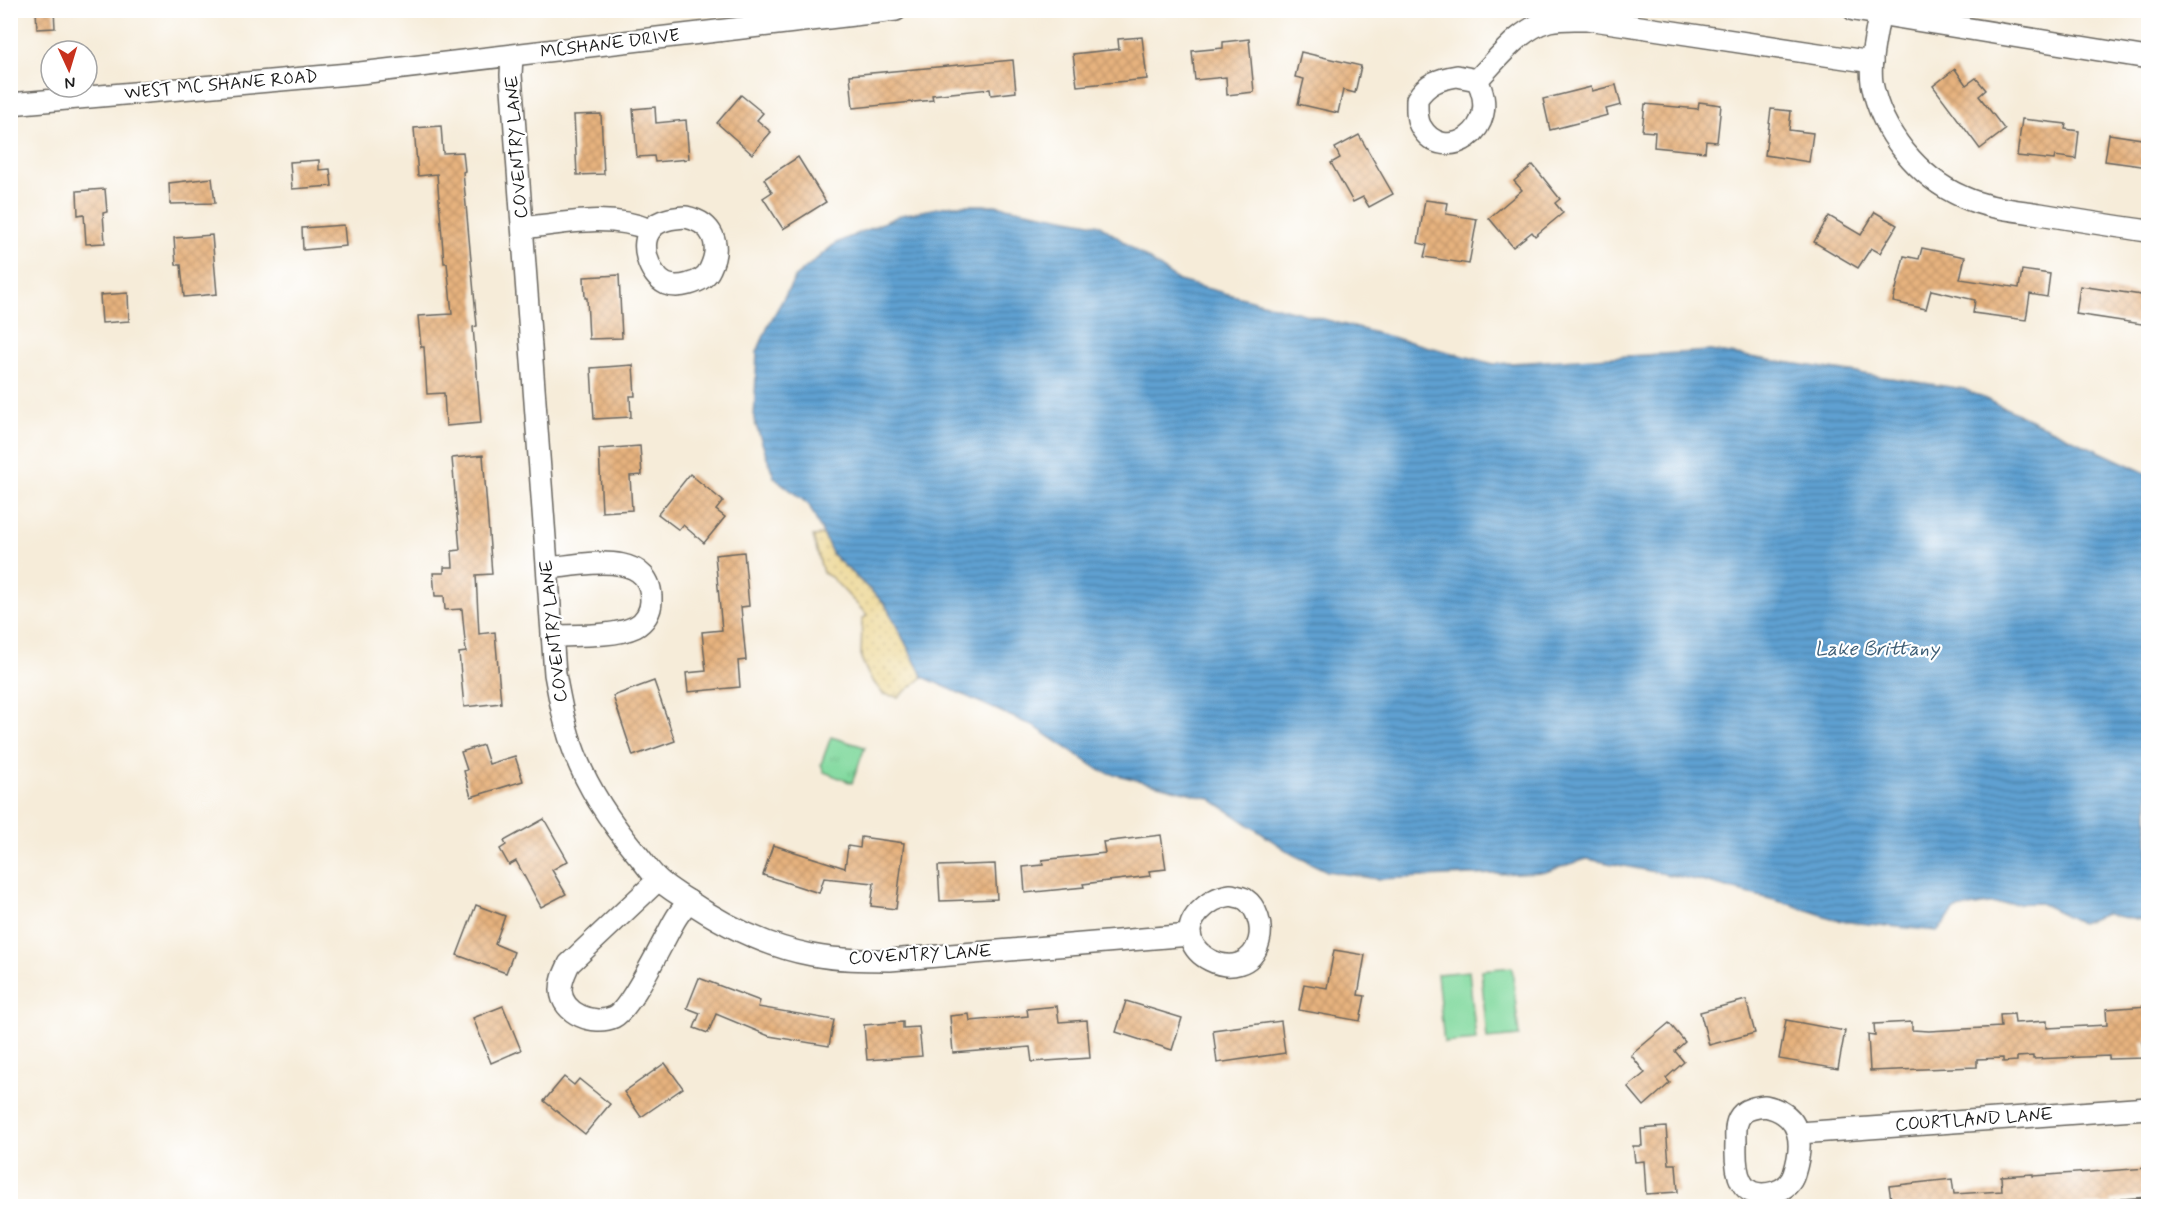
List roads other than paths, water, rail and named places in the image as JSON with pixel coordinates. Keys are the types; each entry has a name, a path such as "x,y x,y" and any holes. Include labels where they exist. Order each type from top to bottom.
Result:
{"street":[{"name":"MCSHANE DRIVE","path":"360,73 896,10"},
{"path":"1854,10 2148,58"},
{"path":"1879,15 1872,62 1872,82 1877,98 1896,140 1939,184 1964,198 2001,208 2148,231"},
{"path":"1477,80 1517,39 1533,27 1550,21 1567,19 1587,19 1872,62"},
{"name":"COVENTRY LANE","path":"512,56 545,542 560,705 568,734 584,775 608,817 658,880 711,916 747,935 813,956 846,960 890,960 1190,935"},
{"name":"WEST MC SHANE ROAD","path":"10,104 360,73"},
{"path":"523,228 602,221 637,224 650,230"},
{"path":"549,568 612,564 629,566 640,571 649,582 651,595 651,607 645,619 636,626 604,633 552,636"},
{"path":"658,880 569,964 562,979 561,992 564,1002 571,1010 592,1020 614,1017 622,1011 676,918 689,901"},
{"name":"COURTLAND LANE","path":"1799,1133 2148,1108"}],"water":[{"name":"Lake Brittany","path":"953,205 995,205 1100,225 1179,281 1494,364 1710,351 1964,389 2148,474 2148,922 2106,914 2081,923 2040,903 1989,904 1956,909 1937,931 1840,921 1789,904 1697,880 1587,859 1545,872 1377,879 1327,871 1292,854 1209,798 1101,771 1035,727 923,677 885,604 833,555 809,505 774,477 754,420 757,352 769,324 796,276 836,243 901,215"}]}
